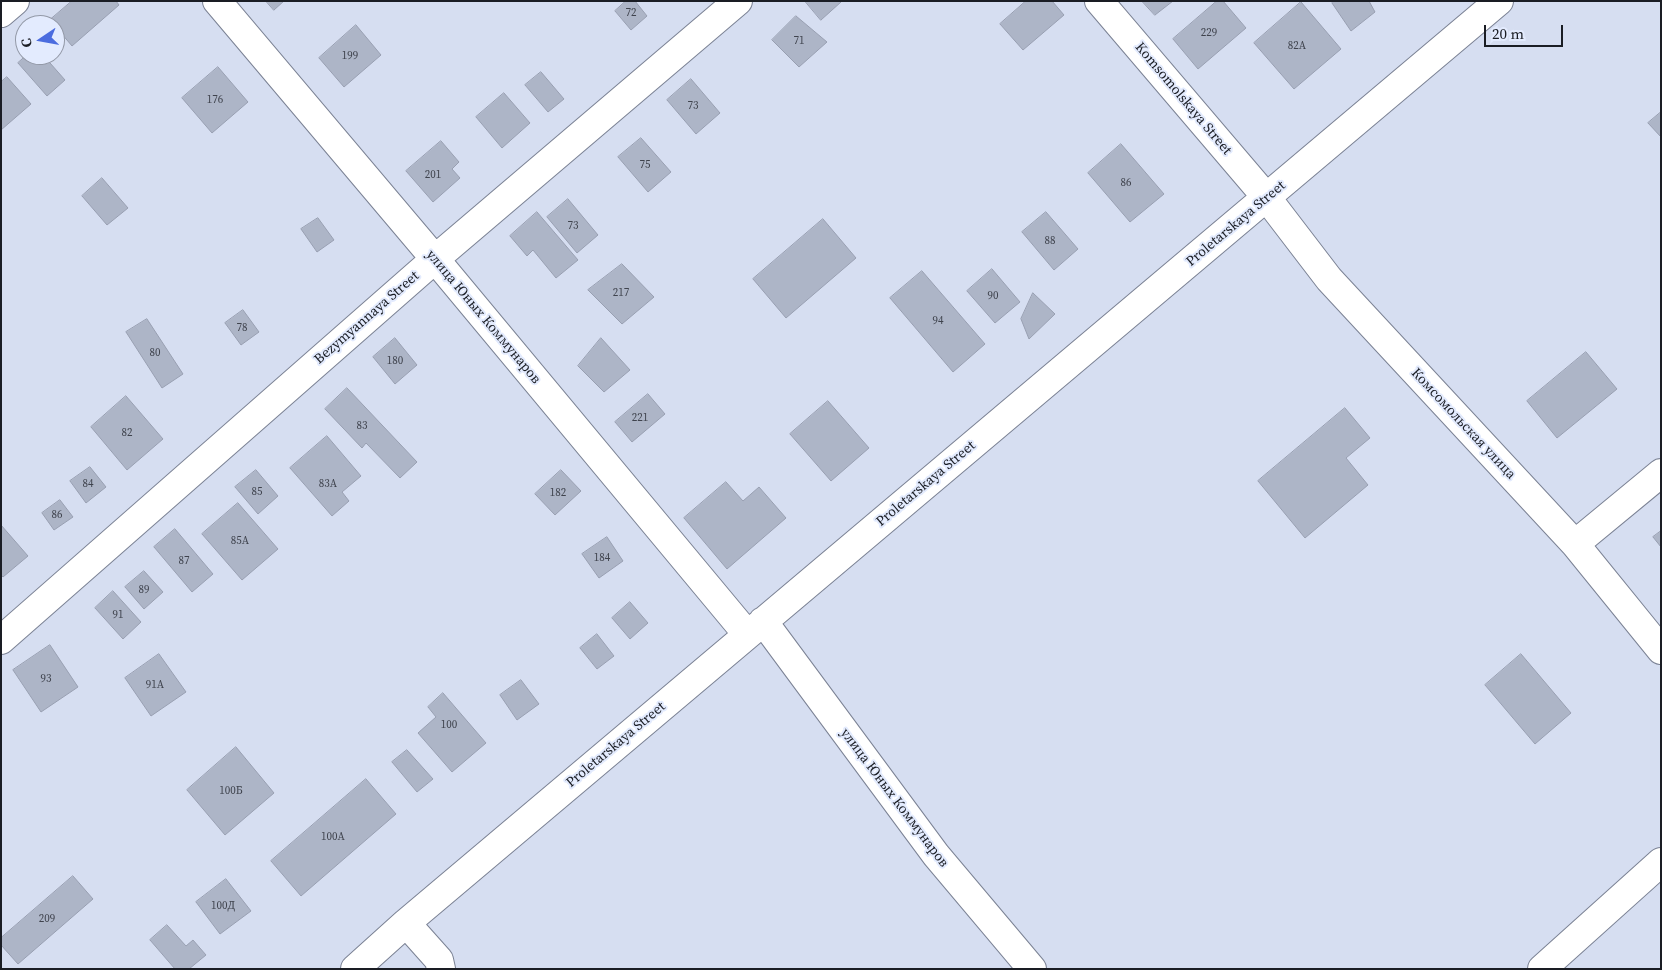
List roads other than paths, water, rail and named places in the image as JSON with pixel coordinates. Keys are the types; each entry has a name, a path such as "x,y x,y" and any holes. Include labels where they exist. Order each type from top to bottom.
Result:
{"street":[{"path":"1,13 15,1"},
{"name":"улица Юных Коммунаров","path":"217,1 435,259 755,628 936,855 1032,969"},
{"name":"Bezymyannaya Street","path":"1,640 435,259 738,1"},
{"name":"Komsomolskaya Street","path":"1099,1 1267,198"},
{"name":"Proletarskaya Street","path":"355,969 406,923 1498,1"},
{"name":"Комсомольская улица","path":"1267,198 1328,279 1575,544 1661,650"},
{"path":"1575,544 1661,473"},
{"path":"1542,969 1661,862"},
{"path":"406,923 439,960 441,969"}]}
